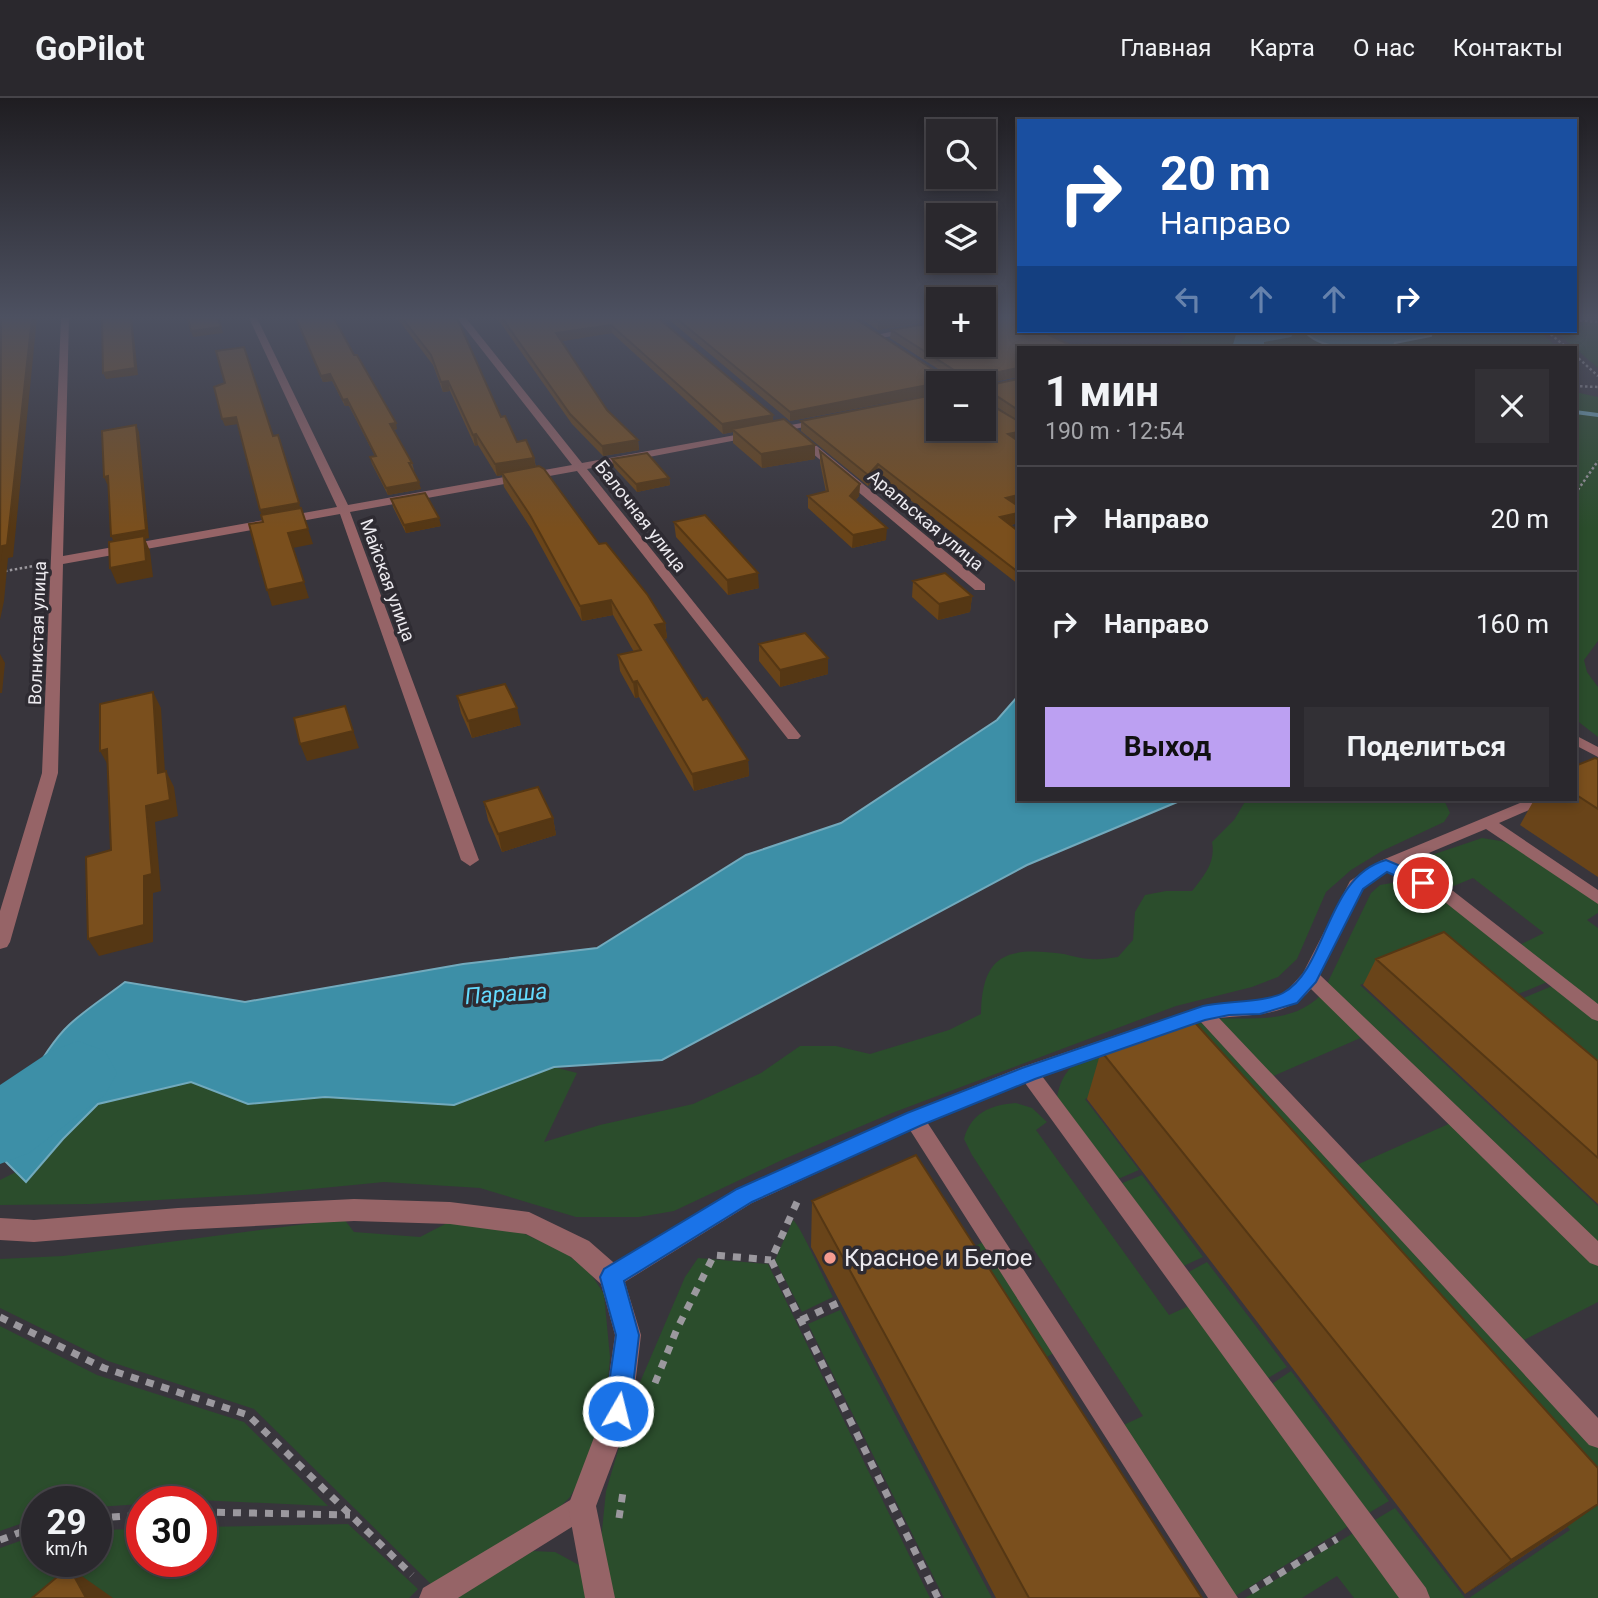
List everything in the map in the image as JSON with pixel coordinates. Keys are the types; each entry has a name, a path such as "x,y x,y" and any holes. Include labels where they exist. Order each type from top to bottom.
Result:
{"street":[{"name":"Волнистая улица","path":"0,942 50,773 63,388"},
{"name":"Майская улица","path":"286,388 344,510 470,860"},
{"name":"Балочная улица","path":"517,388 793,736"},
{"path":"59,561 580,467 842,416"},
{"name":"Аральская улица","path":"777,419 980,587"},
{"path":"0,1229 34,1231 178,1219 354,1210 450,1213 529,1223 580,1249 612,1277 628,1335 618,1411 582,1506 600,1598"}],"lane":[{"path":"1577,740 1598,753"},
{"path":"612,1277 744,1196 914,1119 1028,1073 1203,1013 1229,1008 1260,1007 1290,998 1310,977 1356,885 1386,865 1537,801"},
{"path":"1486,821 1598,898"},
{"path":"1386,865 1442,891 1598,1014"},
{"path":"1310,977 1598,1256"},
{"path":"1203,1013 1598,1436"},
{"path":"1028,1073 1416,1598"},
{"path":"914,1119 1224,1598"},
{"path":"433,1597 582,1506"}],"path":[{"path":"1577,491 1598,461"},
{"path":"0,572 59,561"},
{"path":"771,1260 814,1165"},
{"path":"652,1389 677,1329 714,1255 771,1260"},
{"path":"771,1260 938,1598"},
{"path":"801,1320 840,1302"},
{"path":"0,1317 104,1368 248,1415 433,1597"},
{"path":"619,1525 618,1513 624,1488"},
{"path":"217,1512 350,1515"},
{"path":"1240,1598 1361,1524"},
{"path":"0,1540 21,1532"}],"green space":[{"path":"1577,392 1598,397 1598,641 1584,660 1587,672 1598,687 1598,737 1577,721"},
{"path":"1245,801 1444,801 1450,813 1444,822 1382,851 1351,870 1326,892 1297,959 1278,977 1252,987 1176,1006 892,1113 784,1159 674,1211 639,1217 576,1217 480,1188 384,1182 261,1194 90,1204 0,1205 0,1180 16,1172 26,1182 98,1104 191,1082 248,1104 325,1097 454,1105 554,1067 577,1073 544,1142 600,1125 693,1104 761,1073 800,1046 836,1046 870,1054 949,1030 981,1014 987,977 993,966 1002,958 1028,952 1064,954 1088,959 1118,957 1133,940 1135,912 1145,895 1166,891 1192,891 1211,862 1212,842 1234,820"},
{"path":"1482,838 1507,842 1598,903 1598,913 1587,920 1598,928 1598,1008 1517,946 1544,933 1473,878 1444,890 1415,872 1415,862"},
{"path":"1410,883 1439,893 1552,980 1487,1007 1428,957 1360,985 1598,1206 1598,1249 1325,988 1371,893 1380,885"},
{"path":"1557,984 1598,1016 1598,1080 1492,1011"},
{"path":"1322,994 1365,1036 1269,1078 1213,1019 1285,1015 1298,1011"},
{"path":"1196,1022 1204,1024 1598,1441 1598,1598 1469,1598 1570,1530 1171,1063 1085,1099 1139,1170 1111,1182 1057,1098 1063,1078 1078,1062"},
{"path":"1016,1103 1032,1108 1047,1122 1036,1130 1169,1315 1195,1303 1355,1522 1232,1598 1115,1429 1143,1416 964,1139 971,1123 983,1112"},
{"path":"1453,1122 1598,1262 1598,1302 1518,1343 1352,1167"},
{"path":"1142,1175 1203,1257 1177,1269 1115,1186"},
{"path":"344,1219 354,1232 420,1237 447,1223 523,1233 564,1252 589,1271 604,1294 610,1357 606,1403 581,1478 570,1497 553,1514 435,1588 254,1409 108,1361 0,1308 0,1259 63,1256"},
{"path":"793,1220 833,1297 802,1312 775,1260"},
{"path":"988,1240 1059,1350 1019,1373 948,1258"},
{"path":"698,1258 768,1264 930,1598 609,1598 600,1550 606,1491 635,1394 685,1277"},
{"path":"1207,1262 1287,1367 1261,1382 1183,1275"},
{"path":"840,1310 992,1598 944,1598 808,1324"},
{"path":"0,1326 97,1375 244,1422 328,1506 217,1501 217,1486 126,1486 126,1505 112,1506 112,1486 21,1486 21,1524 0,1531"},
{"path":"1291,1371 1389,1501 1362,1517 1266,1388"},
{"path":"1395,1508 1465,1598 1424,1598 1368,1524"},
{"path":"348,1524 418,1589 409,1598 0,1598 0,1548 21,1541 21,1577 112,1577 112,1530 126,1529 126,1577 217,1577 217,1527"},
{"path":"1360,1529 1411,1598 1354,1598 1337,1576 1302,1598 1245,1598"},
{"path":"533,1551 555,1552 579,1565 589,1598 455,1598"}],"water":[{"path":"1017,697 1017,801 1180,801 1027,865 662,1060 554,1067 454,1105 325,1097 248,1104 191,1082 98,1104 26,1182 0,1156 7,1125 48,1050 76,1019 125,982 245,1002 463,964 597,948 746,855 841,823 997,720"}],"building":[{"path":"1,388 24,388 7,545 2,546 0,561"},
{"path":"214,388 257,388 273,436 278,435 299,503 260,510 236,417 222,419"},
{"path":"337,388 376,388 396,423 390,424 412,463 409,463 419,482 386,488 370,457 376,456 347,399 343,400"},
{"path":"451,388 488,388 501,417 505,416 517,442 526,440 534,458 495,464 476,434 473,435"},
{"path":"552,388 592,388 607,410 638,440 602,446 570,414"},
{"path":"682,388 741,388 773,415 722,424"},
{"path":"761,388 912,388 790,412"},
{"path":"996,388 1017,388 1017,409 996,396"},
{"path":"926,396 926,441 996,441 996,408 1017,420 1017,432 1008,434 1017,440 1017,495 1006,498 1017,505 1017,513 1000,517 1017,530 1017,571 878,464 868,475 801,421"},
{"path":"784,419 815,445 761,454 732,429"},
{"path":"136,425 146,530 111,536 108,476 104,477 102,431"},
{"path":"820,451 860,484 850,496 887,528 853,535 808,496 828,491"},
{"path":"647,453 669,478 636,484 612,459"},
{"path":"539,466 544,469 599,544 606,543 647,594 665,623 655,625 703,700 707,698 748,760 692,774 637,681 633,682 618,655 641,650 611,600 580,606 530,515 502,473"},
{"path":"425,493 439,518 404,525 391,499"},
{"path":"301,508 308,529 288,533 304,582 267,590 249,524 263,522 261,515"},
{"path":"705,515 758,573 727,580 674,522"},
{"path":"144,536 146,561 110,568 109,542"},
{"path":"945,573 972,596 939,604 913,581"},
{"path":"805,633 828,658 780,670 759,644"},
{"path":"505,684 517,708 468,721 457,696"},
{"path":"153,692 158,773 166,771 170,800 146,806 152,874 144,876 144,925 88,939 86,857 111,850 107,749 100,751 100,704"},
{"path":"345,706 353,731 300,744 294,718"},
{"path":"1598,759 1598,809 1577,795 1577,765"},
{"path":"538,787 553,818 498,834 484,802"},
{"path":"1444,932 1598,1061 1598,1158 1376,959"},
{"path":"1189,1016 1598,1468 1598,1504 1511,1560 1101,1051"},
{"path":"916,1155 1202,1598 1029,1598 812,1201"},
{"path":"57,1577 74,1577 86,1598 32,1598"}],"waterway":[{"path":"1577,412 1598,415"},
{"name":"Параша","path":"0,1129 78,1073"}],"place":[{"name":"Красное и Белое","path":"830,1258"}],"route":[{"path":"618,1411 628,1335 612,1277 744,1196 914,1119 1028,1073 1203,1013 1229,1008 1260,1007 1290,998 1310,977 1356,885 1386,865 1423,883"}]}
